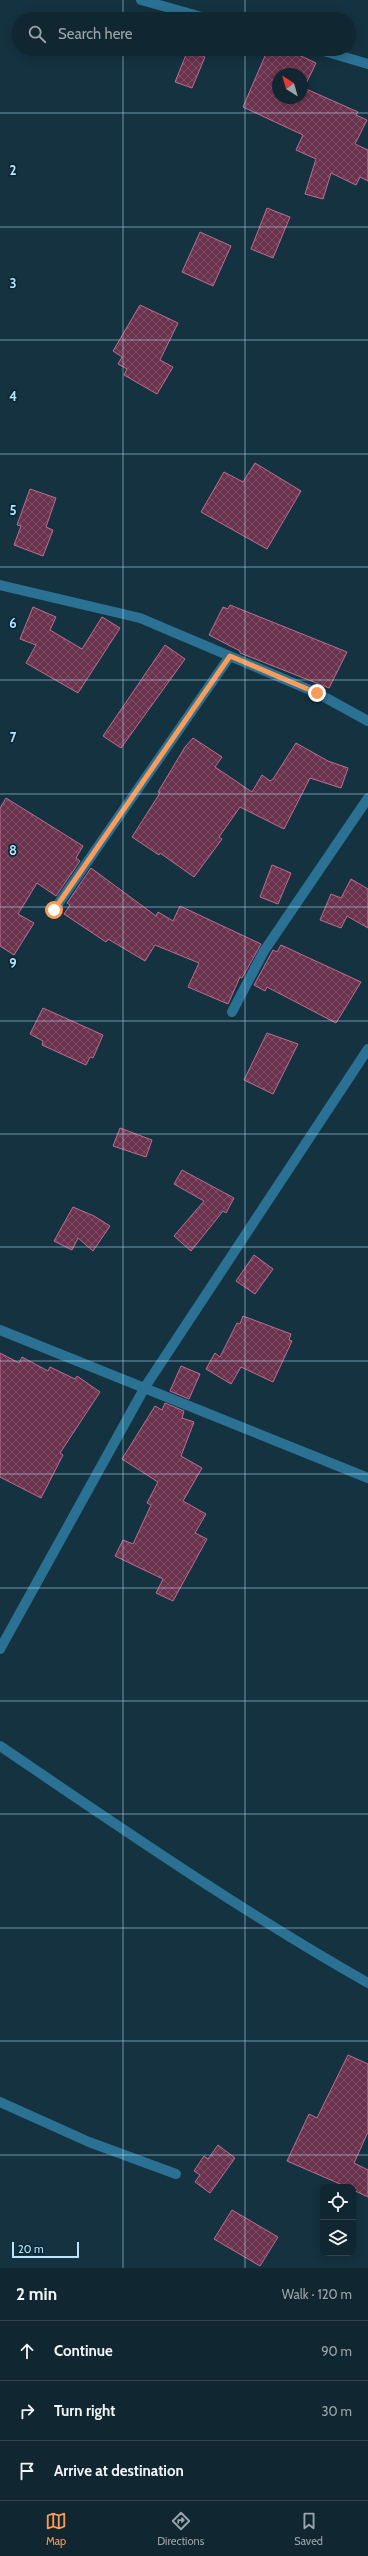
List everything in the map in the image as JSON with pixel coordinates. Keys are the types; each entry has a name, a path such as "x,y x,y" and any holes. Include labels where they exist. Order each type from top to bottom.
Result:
{"street":[{"path":"141,0 185,12"},
{"path":"341,56 368,64"},
{"path":"0,585 140,618 317,693 368,721"},
{"path":"54,910 230,656"},
{"path":"232,1012 264,951 368,798"},
{"path":"0,1649 145,1387 368,1049"},
{"path":"0,1330 145,1387 368,1478"},
{"path":"0,1746 151,1848 317,1954 368,1984"},
{"path":"0,2102 89,2142 176,2174"}],"building":[{"path":"186,56 205,57 192,88 175,82"},
{"path":"265,56 301,56 316,63 308,80 308,68 272,68 272,104 308,104 308,90 358,112 356,115 367,120 355,144 368,150 368,181 360,177 356,185 331,173 323,199 305,194 316,159 296,150 303,135 243,107"},
{"path":"267,208 290,217 273,258 251,249"},
{"path":"200,232 231,246 213,286 182,272"},
{"path":"140,305 178,323 160,360 173,367 157,394 124,375 127,369 118,364 122,357 113,351"},
{"path":"255,463 301,491 267,549 201,512 224,472 243,482"},
{"path":"30,489 56,498 46,527 53,530 43,556 14,545 21,526 17,525"},
{"path":"230,605 347,652 329,688 240,653 240,651 209,635 223,607 228,609"},
{"path":"33,607 56,617 50,630 82,649 102,617 120,628 78,693 26,663 36,645 20,639"},
{"path":"165,645 185,659 121,748 103,736"},
{"path":"193,738 222,757 215,767 252,792 262,775 270,781 273,779 296,743 328,761 348,768 341,788 310,778 284,829 240,807 219,837 222,839 194,877 160,853 159,855 132,837 160,793 158,792 185,747"},
{"path":"6,798 83,846 76,858 80,861 56,896 37,883 18,914 34,923 14,955 0,946 0,808"},
{"path":"272,865 291,873 278,904 260,897"},
{"path":"91,868 156,916 158,912 173,921 180,906 261,944 242,978 240,977 228,1004 188,987 199,963 155,945 145,961 108,939 106,942 64,914 70,905 67,903"},
{"path":"351,879 368,889 368,928 347,916 341,928 320,920 331,894 341,898"},
{"path":"281,945 361,982 336,1023 267,987 265,991 254,985 273,950 277,952"},
{"path":"43,1008 103,1035 93,1058 90,1057 86,1065 42,1045 43,1041 30,1034"},
{"path":"267,1033 298,1044 273,1094 244,1080"},
{"path":"120,1128 152,1140 146,1157 113,1146"},
{"path":"182,1170 234,1198 226,1213 223,1211 191,1251 174,1236 204,1201 174,1184"},
{"path":"73,1207 94,1216 110,1226 93,1251 78,1238 72,1250 54,1241"},
{"path":"254,1255 273,1269 255,1294 236,1281"},
{"path":"243,1316 291,1334 289,1340 292,1341 273,1382 241,1367 231,1384 206,1369 215,1353 220,1357 237,1323 240,1324"},
{"path":"0,1353 19,1363 22,1357 48,1371 50,1367 75,1379 77,1376 100,1392 60,1453 63,1455 41,1498 0,1477"},
{"path":"181,1366 200,1374 189,1399 170,1391"},
{"path":"165,1403 184,1411 182,1418 194,1422 181,1456 202,1468 183,1501 206,1514 195,1533 207,1539 173,1601 156,1593 163,1579 115,1556 123,1540 133,1544 151,1505 147,1503 158,1482 122,1459 155,1406 162,1410"},
{"path":"348,2055 368,2064 368,2132 354,2163 368,2170 368,2197 356,2191 356,2184 340,2184 287,2161 309,2114 317,2118"},
{"path":"218,2145 235,2158 210,2193 195,2182 200,2175 194,2171 204,2156 208,2159"},
{"path":"232,2210 278,2237 260,2266 214,2239"}],"route":[{"path":"54,910 230,656 317,693"}]}
